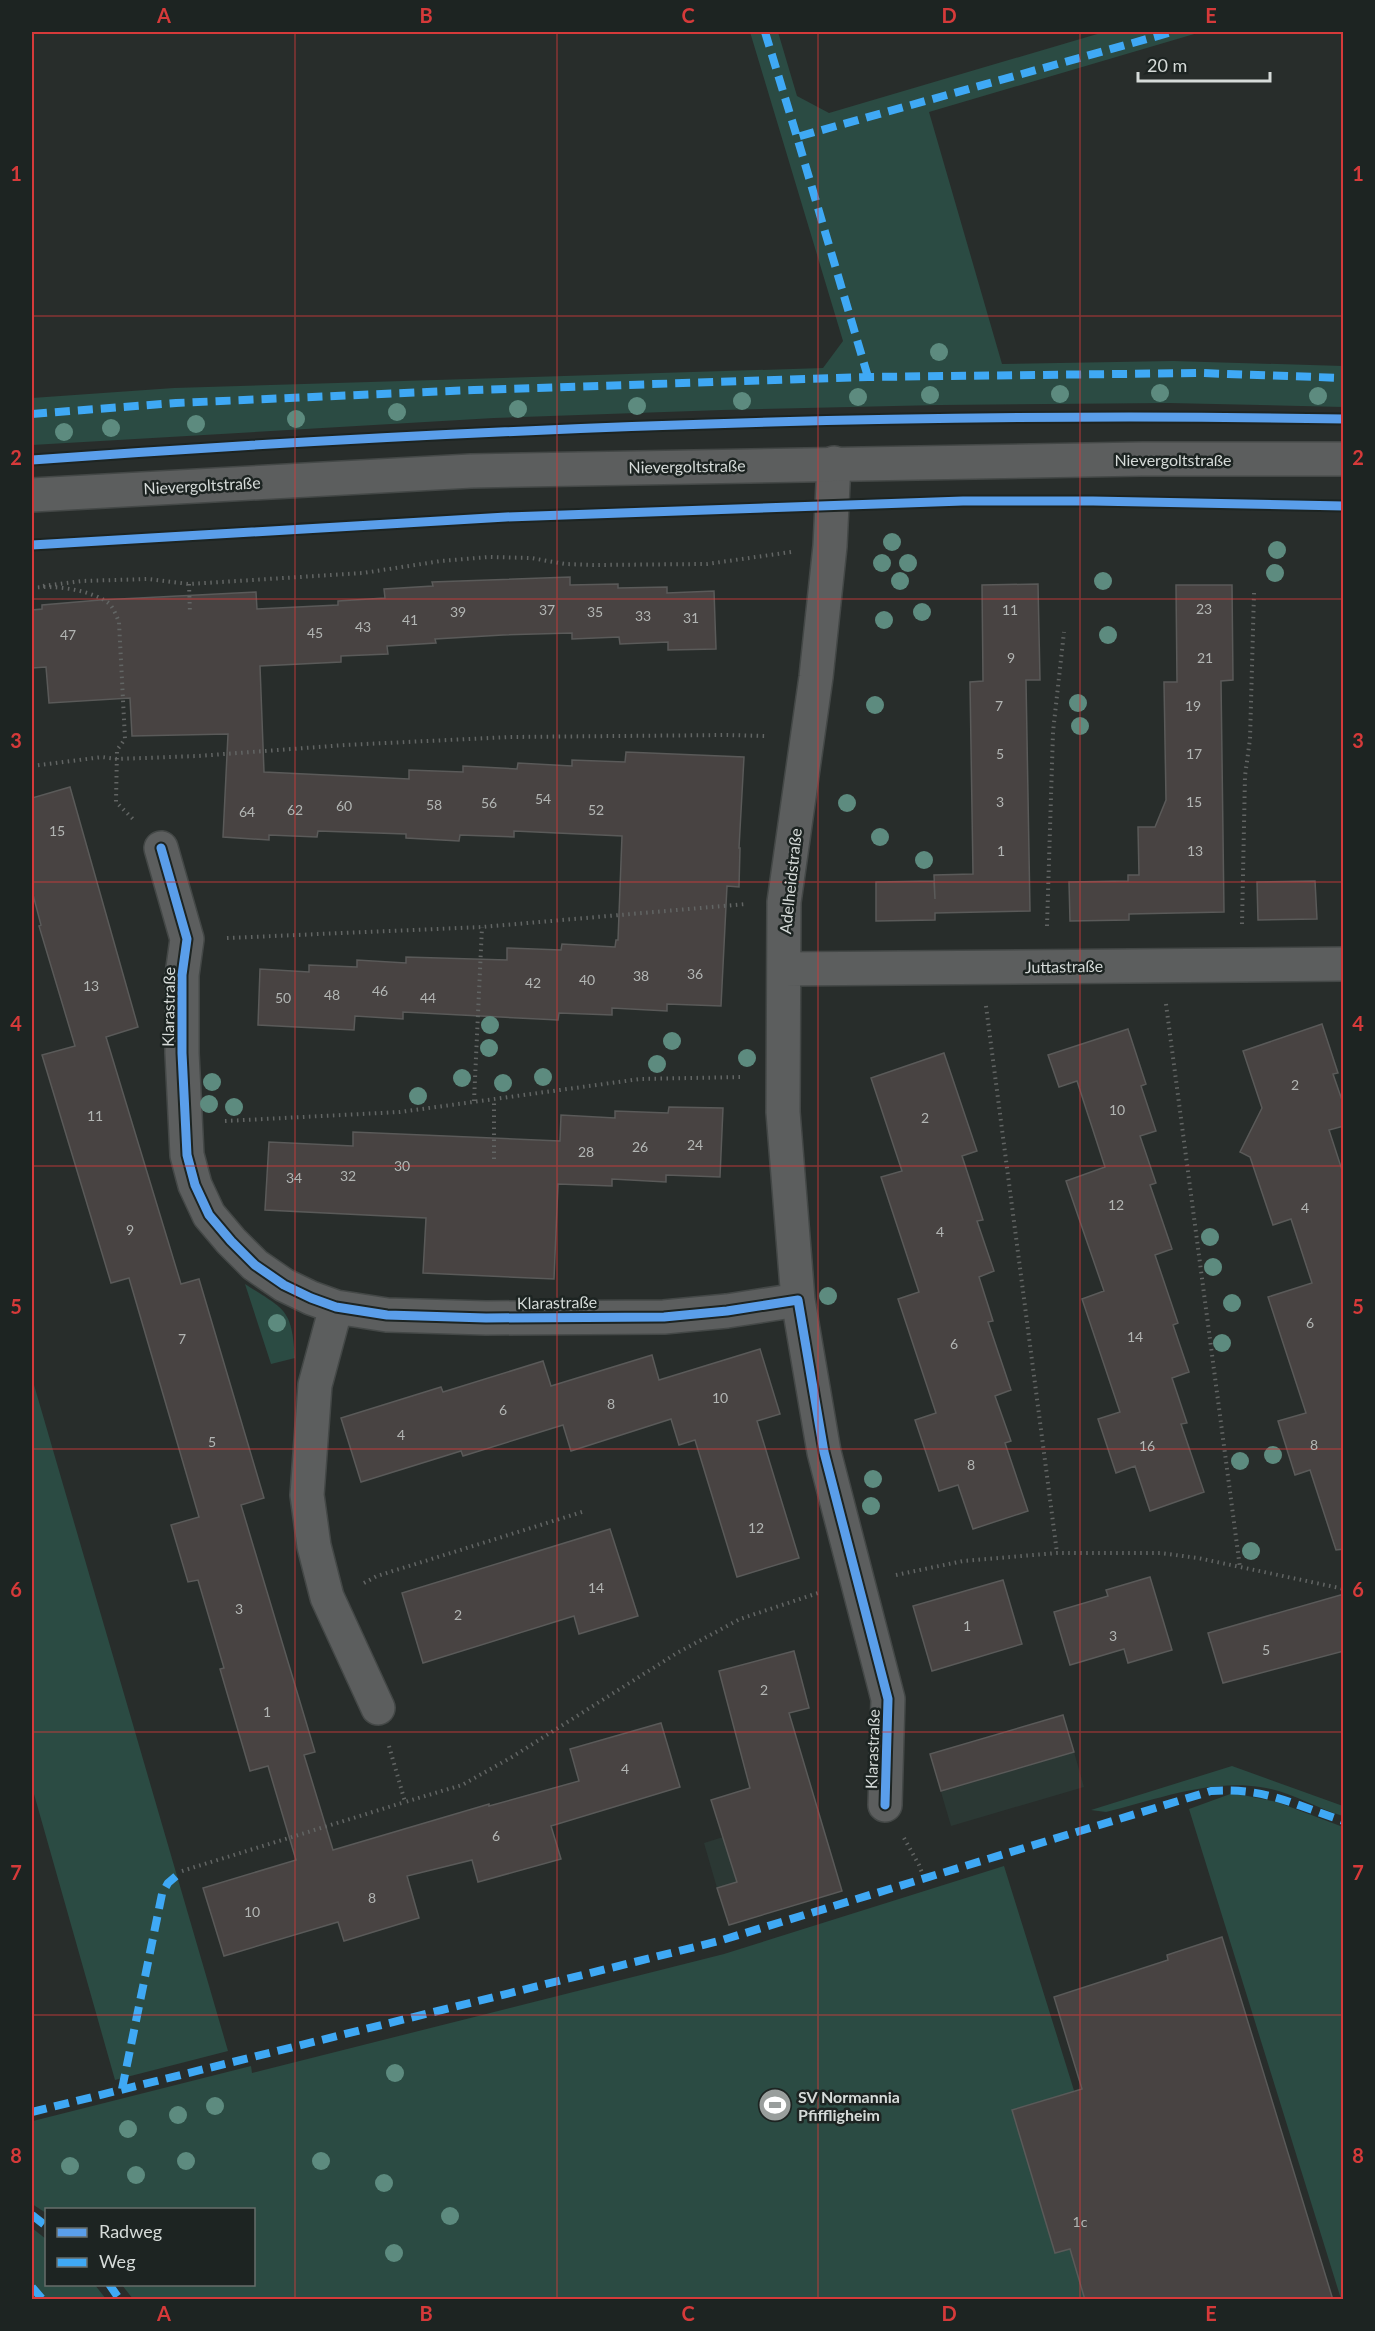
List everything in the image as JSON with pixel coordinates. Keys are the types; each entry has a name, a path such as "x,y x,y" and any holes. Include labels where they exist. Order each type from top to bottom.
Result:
{"street":[{"name":"Nievergoltstraße","path":"32,495 471,471 1153,459 1344,459"},
{"name":"Adelheidstraße","path":"798,1300 783,1112 784,902 830,546 834,464"},
{"name":"Klarastraße","path":"161,848 187,939 182,975 185,1123 190,1165 195,1185 209,1215 255,1265 284,1285 310,1298 336,1307 387,1315 486,1318 664,1317 727,1311 798,1300 824,1452 888,1699 885,1805"},
{"name":"Juttastraße","path":"784,969 1344,964"},
{"path":"336,1307 315,1385 307,1495 314,1546 327,1597 378,1708"}],"path":[{"path":"32,588 82,581 148,579 189,584 363,573 441,561 489,557 531,558 565,564 593,565 707,564 830,546"},
{"path":"189,584 190,614"},
{"path":"43,586 84,593 107,602 115,612 119,622 125,739 117,750 116,802 161,848"},
{"path":"1241,964 1245,776 1250,739 1254,593"},
{"path":"1046,966 1053,732 1064,632"},
{"path":"32,766 102,757 117,759 510,737 727,735 807,738"},
{"path":"187,939 482,927 671,909 784,902"},
{"path":"474,1101 482,927"},
{"path":"1161,965 1240,1568"},
{"path":"981,967 1057,1553"},
{"path":"185,1123 400,1112 640,1079 732,1078 782,1071"},
{"path":"494,1098 494,1159"},
{"path":"327,1597 377,1576 582,1512"},
{"path":"182,1871 462,1785 512,1757 667,1659 740,1620 791,1601 859,1583 963,1561 1057,1553 1160,1553 1344,1589"},
{"path":"378,1708 405,1802"}],"shaded area":[{"path":"1074,1752 1084,1787 951,1826 941,1792"},
{"path":"723,1837 812,1860 717,1888 704,1843"}],"green space":[{"path":"750,32 778,32 797,96 829,113 1104,32 1201,32 929,112 1002,364 1173,361 1343,366 1343,407 1169,403 722,410 494,418 32,445 32,398 174,388 823,368 843,341"},
{"path":"245,1284 284,1312 292,1329 295,1358 271,1364"},
{"path":"32,1378 228,2051 115,2080 32,1787"},
{"path":"1232,1766 1343,1806 1343,1816 1282,1792 1241,1785 1182,1792 1106,1812 1091,1810"},
{"path":"1233,1793 1277,1802 1343,1827 1343,2299 1341,2299 1189,1809"},
{"name":"SV Normannia Pfiffligheim","path":"1004,1866 1139,2299 133,2299 123,2286 255,2286 255,2208 45,2208 45,2212 32,2204 33,2121 251,2066 252,2073 724,1954"},
{"path":"32,2228 45,2238 45,2286 96,2286 106,2299 32,2299"}],"building":[{"path":"570,577 570,585 618,584 618,588 667,587 667,593 714,591 716,649 668,650 668,642 620,644 619,637 572,639 572,633 503,635 435,639 436,643 387,646 388,654 341,656 341,662 260,666 264,772 409,779 409,770 463,772 463,766 517,769 518,763 572,766 572,760 625,762 626,752 744,757 739,887 727,886 721,1006 667,1004 667,1011 612,1008 612,1015 559,1013 558,1020 403,1012 403,1019 355,1016 354,1030 258,1025 260,969 309,972 309,965 357,967 357,960 406,963 406,957 507,960 507,948 561,950 562,944 615,947 616,940 618,940 622,836 514,831 514,837 460,835 459,841 406,838 406,834 318,831 317,837 269,835 269,840 223,837 228,734 132,736 130,698 49,703 46,667 32,668 32,610 42,609 42,605 100,600 256,592 257,609 338,605 338,601 385,598 384,589 433,586 432,582"},
{"path":"1038,584 1040,680 1026,680 1030,911 935,913 935,920 876,921 876,882 934,881 935,899 934,875 973,874 970,682 983,681 982,585"},
{"path":"1176,585 1232,585 1233,680 1221,681 1224,912 1129,914 1129,920 1070,921 1069,882 1128,881 1128,875 1139,875 1138,827 1155,827 1166,800 1164,682 1177,682"},
{"path":"70,787 138,1027 106,1037 181,1284 199,1279 264,1498 241,1505 315,1752 304,1755 333,1850 489,1804 489,1806 579,1781 570,1749 661,1723 680,1787 551,1826 561,1859 478,1882 472,1860 407,1876 419,1918 344,1941 338,1922 224,1956 203,1888 296,1860 268,1766 250,1771 220,1669 224,1668 198,1580 188,1582 171,1525 199,1517 129,1278 111,1283 42,1055 75,1046 39,926 41,925 32,891 32,798"},
{"path":"1315,881 1317,919 1258,920 1257,882"},
{"path":"1322,1024 1338,1073 1333,1074 1344,1106 1344,1126 1329,1130 1344,1176 1344,1549 1336,1550 1310,1470 1295,1475 1278,1421 1306,1413 1268,1297 1312,1283 1291,1219 1273,1225 1250,1157 1240,1152 1262,1108 1243,1051"},
{"path":"1128,1029 1146,1084 1141,1086 1156,1131 1140,1136 1156,1183 1150,1185 1172,1249 1155,1255 1178,1323 1173,1325 1189,1372 1172,1378 1187,1423 1181,1424 1204,1492 1150,1511 1135,1466 1116,1473 1098,1419 1120,1412 1082,1299 1104,1291 1066,1181 1105,1167 1077,1081 1059,1087 1048,1055"},
{"path":"944,1053 977,1151 962,1156 983,1220 977,1221 994,1271 979,1277 993,1321 988,1322 1011,1390 995,1396 1011,1441 1005,1443 1028,1511 973,1529 958,1485 939,1491 915,1420 936,1413 898,1299 919,1292 881,1177 902,1171 871,1078"},
{"path":"669,1107 723,1108 720,1177 666,1175 666,1182 612,1179 612,1186 558,1184 554,1279 423,1273 426,1218 265,1210 269,1142 353,1146 353,1132 560,1141 561,1115 615,1118 615,1111 668,1113"},
{"path":"760,1349 780,1414 757,1421 799,1558 737,1577 695,1440 679,1445 671,1419 571,1451 563,1425 463,1456 461,1451 361,1482 341,1418 441,1387 443,1392 543,1361 551,1386 652,1355 659,1380"},
{"path":"610,1529 638,1616 579,1634 574,1616 423,1663 402,1593"},
{"path":"1150,1577 1172,1650 1128,1663 1124,1649 1070,1665 1054,1612 1108,1596 1106,1590"},
{"path":"1003,1580 1022,1644 932,1671 913,1606"},
{"path":"1344,1594 1344,1651 1223,1683 1208,1633"},
{"path":"794,1651 809,1708 789,1713 842,1891 729,1925 717,1888 737,1882 711,1800 750,1788 719,1671"},
{"path":"1063,1715 1074,1752 941,1791 930,1754"},
{"path":"1222,1937 1333,2300 1085,2300 1070,2249 1055,2253 1012,2110 1082,2089 1054,1997 1168,1960 1167,1955"}],"marked path":[{"path":"765,32 797,137"},
{"path":"868,377 797,137 1172,32"},
{"path":"32,414 176,403 474,390 868,377 1201,373 1344,378"},
{"path":"32,2112 719,1941 1211,1791 1230,1790 1279,1798 1344,1821"},
{"path":"122,2089 162,1894 168,1883 182,1871"},
{"path":"32,2215 45,2225"},
{"path":"110,2286 120,2300"},
{"path":"32,2287 43,2300"}],"cycle path":[{"path":"32,460 359,439 687,424 1016,418 1344,419"},
{"path":"32,545 506,517 963,501 1344,506"},
{"path":"161,848 187,939 182,975 182,1053 187,1155 195,1185 209,1215 255,1265 284,1285 311,1298 336,1307 387,1315 486,1318 664,1317 727,1311 798,1300 824,1452 888,1699 885,1805"}],"place":[{"name":"SV Normannia Pfiffligheim","path":"775,2105"}]}
